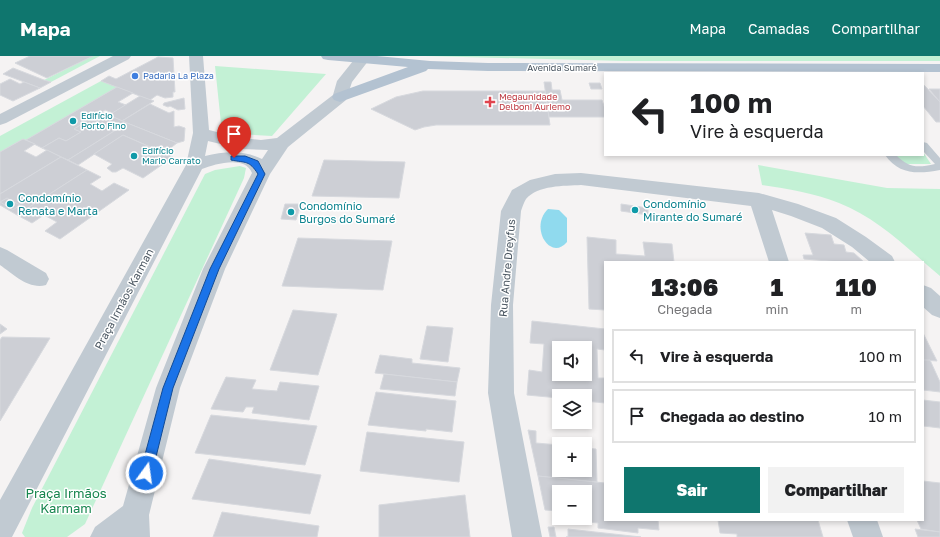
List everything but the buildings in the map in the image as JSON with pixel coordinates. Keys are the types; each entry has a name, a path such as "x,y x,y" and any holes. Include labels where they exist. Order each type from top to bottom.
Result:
{"main road":[{"name":"Avenida Sumaré","path":"328,56 363,57 430,65 495,68 857,71 940,68"},
{"path":"340,97 430,65"}],"street":[{"path":"0,120 124,56"},
{"name":"Praça Irmãos Karman","path":"0,529 195,165 201,134 196,56"},
{"path":"105,537 135,526 168,388 214,269 261,174 282,143 340,97 345,81 363,57"},
{"path":"201,134 245,145 272,145 282,143"},
{"path":"195,165 222,159 245,159 255,163 261,174"},
{"name":"Rua Andre Dreyfus","path":"527,537 501,393 502,305 508,237 511,211 519,195 537,184 556,180 582,179 759,200 798,211 829,223 859,242 884,261"},
{"path":"759,200 779,261"},
{"path":"0,255 38,279"},
{"path":"924,295 940,309"},
{"path":"862,521 868,537"}],"lane":[{"path":"924,146 940,164"},
{"path":"891,156 899,165 913,171 940,167"}],"green space":[{"path":"93,56 100,56 51,82 44,80"},
{"path":"425,56 940,56 940,61 625,61"},
{"path":"215,66 326,74 272,136 222,133"},
{"path":"101,81 117,87 26,140 23,139 0,152 0,136"},
{"path":"924,154 931,164 900,164 893,156 924,156"},
{"path":"758,165 887,188 940,189 940,276 892,235 853,209 811,194 762,185"},
{"name":"Praça Irmãos Karmam","path":"240,166 246,168 244,178 85,524 67,537 25,537 22,533 32,508 205,174 215,170"}],"water":[{"path":"548,209 559,210 567,218 567,242 561,247 554,248 549,245 544,240 541,233 543,216"}],"place":[{"name":"Padaria La Plaza","path":"135,76"},
{"name":"Megaunidade Delboni Auriemo","path":"490,102"},
{"name":"Edifício Porto Fino","path":"73,121"},
{"name":"Edifício Mario Carrato","path":"134,156"},
{"name":"Condomínio Renata e Marta","path":"10,204"},
{"name":"Condomínio Mirante do Sumaré","path":"635,210"},
{"name":"Condomínio Burgos do Sumaré","path":"291,212"}],"route":[{"path":"146,473 168,388 214,269 261,174 255,163 245,159 234,158"}]}
